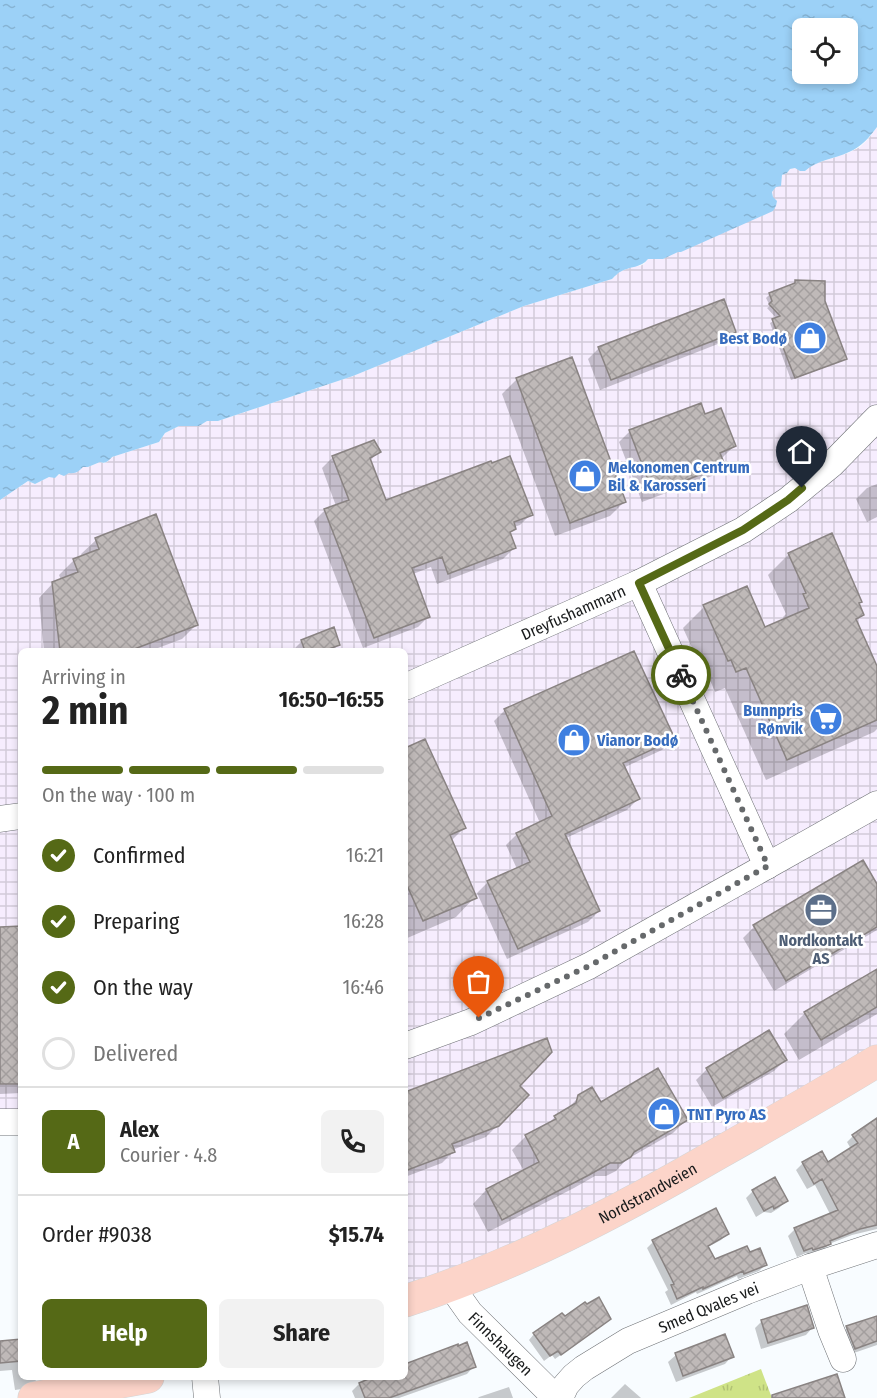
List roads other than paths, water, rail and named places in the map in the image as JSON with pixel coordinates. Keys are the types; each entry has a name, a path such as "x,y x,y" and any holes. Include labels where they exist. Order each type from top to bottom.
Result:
{"main road":[{"name":"Nordstrandveien","path":"408,1300 454,1285 537,1250 603,1218 876,1065"},
{"path":"34,1398 132,1380"}],"street":[{"name":"Dreyfushammarn","path":"408,686 639,583 743,530 788,500 832,464 877,418"},
{"path":"639,583 768,866"},
{"path":"408,1045 471,1022 589,966 877,804"},
{"path":"0,819 18,816"},
{"path":"0,1122 18,1122"},
{"name":"Smed Qvales vei","path":"560,1398 566,1385 574,1376 628,1341 747,1291 877,1245"},
{"path":"810,1267 843,1359"},
{"name":"Finnshaugen","path":"454,1285 458,1296 470,1313 556,1398"},
{"path":"204,1380 207,1398"}],"water":[{"path":"0,0 877,0 877,127 864,142 853,150 820,162 805,171 795,168 782,175 781,186 776,187 772,192 777,201 773,211 681,252 663,259 648,259 642,264 619,272 612,279 524,306 353,376 218,421 207,421 199,426 179,426 165,433 159,442 112,457 105,462 83,467 75,473 64,476 59,474 55,478 49,477 35,484 28,481 0,500"}],"place":[{"name":"Best Bodø","path":"810,338"},
{"name":"Mekonomen Centrum Bil & Karosseri","path":"585,476"},
{"name":"Bunnpris Rønvik","path":"826,719"},
{"name":"Vianor Bodø","path":"574,740"},
{"name":"Nordkontakt AS","path":"821,910"},
{"name":"TNT Pyro AS","path":"664,1114"}]}
